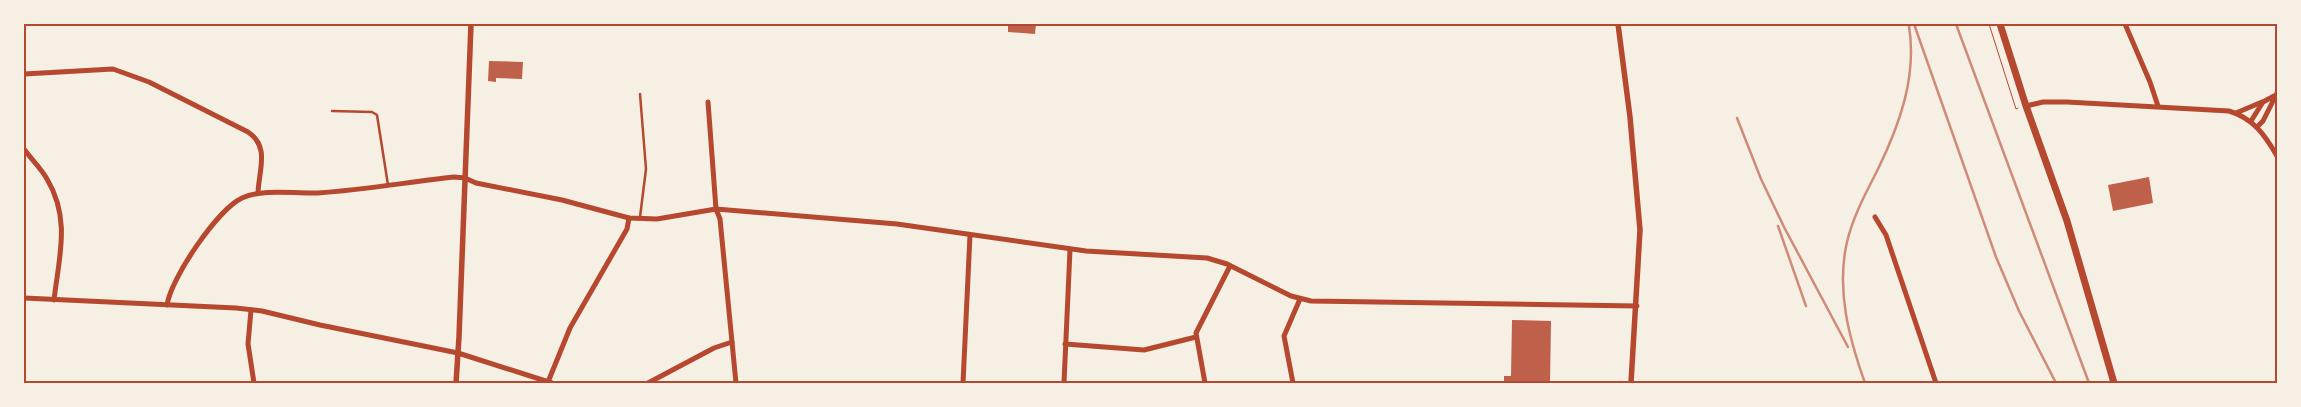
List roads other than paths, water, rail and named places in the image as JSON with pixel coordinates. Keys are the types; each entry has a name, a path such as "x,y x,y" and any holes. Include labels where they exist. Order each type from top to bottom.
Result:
{"main road":[{"path":"2000,24 2026,106 2067,221 2114,383"}],"street":[{"path":"456,383 471,24"},
{"path":"1618,24 1632,136 1640,230 1637,306 1630,383"},
{"path":"2125,24 2150,82 2158,106"},
{"path":"24,74 107,68 136,77 172,93 248,132 256,139 262,150 258,193"},
{"path":"2236,113 2263,102 2276,94"},
{"path":"2257,127 2263,121 2276,94"},
{"path":"708,102 716,209 720,219 736,383"},
{"path":"2026,106 2060,102 2222,110 2236,113 2251,121 2277,156"},
{"path":"2251,121 2263,102"},
{"path":"25,151 47,180 57,198 62,217 54,300"},
{"path":"167,305 172,287 214,222 236,201 258,193 316,193 454,177 465,178 476,184 562,200 630,218 670,218 716,209 897,224 1070,250 1207,258 1230,266 1300,299 1322,302 1637,306"},
{"path":"1875,217 1886,235 1936,383"},
{"path":"24,298 250,310 458,353 550,382 570,328 627,229 630,218"},
{"path":"963,383 970,235"},
{"path":"1064,383 1070,250"},
{"path":"1205,383 1196,337 1198,326 1230,266"},
{"path":"1293,383 1284,336 1300,299"},
{"path":"250,310 248,344 254,383"},
{"path":"1065,344 1144,350 1196,337"},
{"path":"648,383 709,351 732,342"}],"lane":[{"path":"640,94 646,169 640,219"},
{"path":"332,111 372,112 377,115 388,185"}],"railway":[{"path":"1914,24 1996,257 2019,311 2056,383"},
{"path":"1956,24 2089,383"},
{"path":"1865,383 1849,331 1846,314 1843,278 1844,260 1847,242 1860,205 1886,152 1900,117 1909,81 1911,63 1909,26"},
{"path":"1737,118 1761,179 1784,227 1848,347"},
{"path":"1778,226 1806,306"}]}
